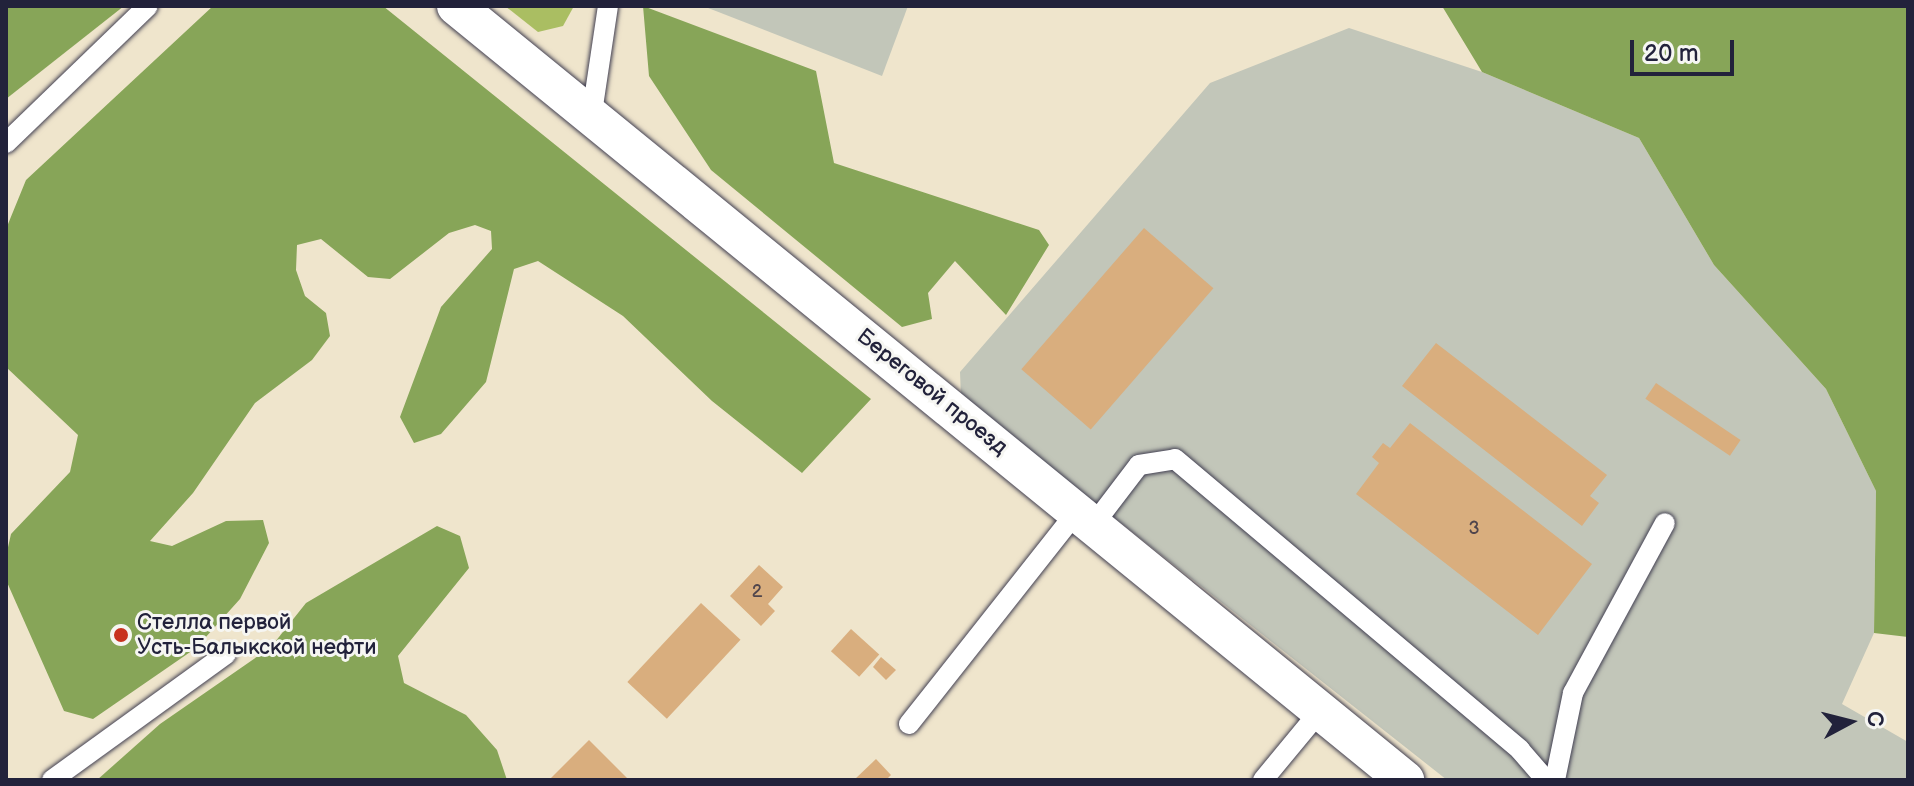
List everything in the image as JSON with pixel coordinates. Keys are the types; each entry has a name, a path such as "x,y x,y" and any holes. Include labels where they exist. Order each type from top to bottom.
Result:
{"street":[{"name":"Береговой проезд","path":"456,6 592,113 1405,780"}],"lane":[{"path":"6,143 148,6"},
{"path":"592,113 608,6"},
{"path":"909,724 1085,518 1139,465 1175,459 1520,750 1546,780"},
{"path":"1555,780 1573,693 1665,523"},
{"path":"52,780 226,654"},
{"path":"1263,780 1321,710"}],"shaded area":[{"path":"703,6 908,6 882,76"},
{"path":"1349,28 1482,72 1639,138 1714,265 1826,389 1876,491 1874,633 1842,704 1908,742 1908,780 1447,780 961,397 960,372 1210,83"}],"green space":[{"path":"6,6 124,6 6,99"},
{"path":"213,6 383,6 871,399 802,473 712,401 623,316 538,261 514,269 486,382 441,434 414,443 400,417 441,307 492,249 491,231 475,225 449,233 390,279 368,277 321,239 297,245 296,270 305,296 326,313 330,336 312,360 255,403 193,493 150,541 172,546 226,521 263,520 269,543 240,599 196,648 93,719 64,711 6,580 6,556 11,534 70,472 78,435 6,367 6,229 26,180"},
{"path":"505,6 574,6 563,26 538,32"},
{"path":"643,6 816,71 834,163 1039,230 1049,245 1006,315 955,261 928,293 932,319 902,327 711,170 649,76"},
{"path":"1442,6 1908,6 1908,637 1874,633 1876,491 1826,389 1714,265 1639,138 1482,72"},
{"path":"437,526 460,536 469,568 398,656 404,683 466,715 497,750 507,780 97,780 160,724 271,647 306,603"}],"building":[{"path":"1144,228 1213,288 1091,429 1021,369"},
{"path":"1436,343 1607,475 1590,496 1599,503 1582,526 1402,386"},
{"path":"1656,383 1741,440 1730,456 1645,399"},
{"path":"1410,423 1592,564 1538,635 1356,494 1379,463 1372,457 1383,443 1390,448"},
{"path":"759,565 783,587 768,604 775,611 761,626 730,596"},
{"path":"701,603 740,640 667,719 627,682"},
{"path":"851,629 879,654 859,677 831,651"},
{"path":"881,657 896,670 886,680 873,667"},
{"path":"589,740 629,780 549,780"},
{"path":"876,759 891,775 886,780 854,780"}],"place":[{"name":"Стелла первой Усть-Балыкской нефти","path":"121,635"}]}
